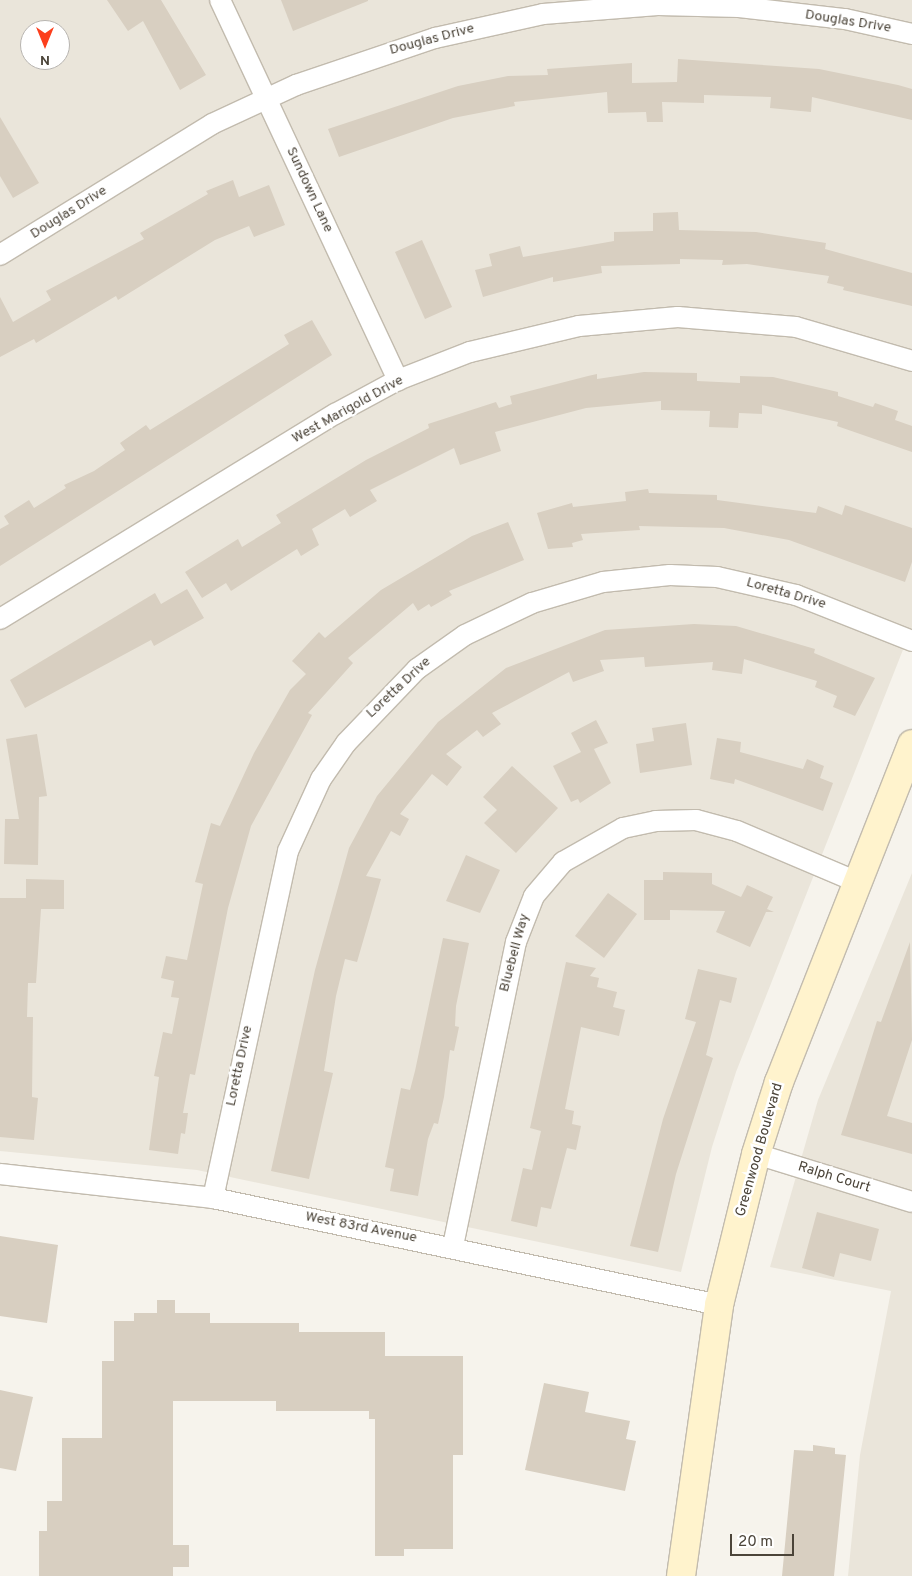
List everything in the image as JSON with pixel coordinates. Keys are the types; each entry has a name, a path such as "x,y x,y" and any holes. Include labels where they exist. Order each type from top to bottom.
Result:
{"street":[{"name":"Sundown Lane","path":"220,0 398,380"},
{"name":"Douglas Drive","path":"0,255 212,124 266,98 365,59 435,38 525,18 611,7 739,7 845,19 912,34"},
{"name":"West Marigold Drive","path":"0,619 398,380 521,338 615,320 678,317 796,327 912,361"},
{"name":"Loretta Drive","path":"213,1198 288,851 321,779 346,743 418,669 465,635 532,603 603,582 670,575 717,578 796,595 912,641"},
{"name":"Greenwood Boulevard","path":"681,1576 719,1304 756,1154 855,881 912,744"},
{"name":"Bluebell Way","path":"453,1246 516,942 534,896 563,862 624,828 656,820 696,820 738,831 855,881"},
{"name":"Ralph Court","path":"756,1154 912,1202"},
{"name":"West 83rd Avenue","path":"0,1174 213,1198 453,1246 719,1304"}],"shaded area":[{"path":"0,0 912,0 912,627 736,1072 712,1147 681,1272 197,1170 0,1151"},
{"path":"912,873 912,1576 848,1576 860,1455 891,1291 770,1267 818,1100"}],"building":[{"path":"107,0 161,0 206,75 180,90 143,21 128,31"},
{"path":"281,0 368,0 368,1 293,31"},
{"path":"678,59 819,69 898,85 912,89 912,120 812,97 811,112 770,108 771,97 704,95 704,103 662,102 663,122 647,122 646,112 608,113 607,92 514,102 515,106 453,118 339,157 328,129 458,86 508,76 548,75 547,69 632,63 632,83 677,82"},
{"path":"0,117 39,183 13,198 0,176"},
{"path":"233,180 239,197 269,185 285,225 254,237 249,226 215,240 118,300 116,296 36,343 34,339 0,357 0,297 13,322 51,300 46,291 144,239 140,233 208,194 206,191"},
{"path":"678,212 679,230 756,232 826,243 825,249 912,273 912,306 843,290 844,287 827,283 829,276 747,264 722,265 723,260 680,259 680,264 601,266 602,273 553,282 553,277 483,297 475,270 492,266 489,254 520,246 523,257 614,241 614,232 653,231 653,213"},
{"path":"422,240 452,307 425,319 395,252"},
{"path":"312,320 332,355 0,566 0,529 9,524 4,516 29,500 34,508 66,488 64,485 94,471 125,450 120,443 146,425 150,430 289,344 284,335"},
{"path":"644,372 697,373 697,381 740,383 740,376 773,377 838,392 838,396 873,407 875,403 898,411 895,420 912,426 912,452 837,426 838,422 762,405 762,414 739,413 738,428 709,427 710,411 661,410 661,401 586,408 495,432 501,451 460,465 454,448 370,490 377,501 350,517 345,509 312,529 319,545 301,556 297,549 231,591 226,583 202,598 185,572 238,539 242,547 281,523 276,515 366,460 429,428 428,424 496,402 499,408 512,404 510,396 588,376 597,374 597,379"},
{"path":"648,489 649,493 717,495 717,500 816,513 818,506 842,515 845,505 912,528 912,562 905,582 789,540 724,528 639,526 640,530 581,534 583,540 572,543 573,547 548,549 537,513 572,503 573,507 626,501 625,492"},
{"path":"508,522 524,560 449,591 452,595 431,607 429,604 418,611 413,603 348,658 353,663 308,713 312,715 251,826 228,908 195,1075 190,1074 183,1113 188,1113 185,1134 181,1133 178,1154 149,1150 159,1077 154,1076 163,1032 172,1034 179,998 171,997 174,981 161,978 166,956 187,960 203,884 195,882 211,823 220,826 254,753 290,690 306,674 292,661 319,632 325,638 381,590 472,536"},
{"path":"187,589 204,618 154,646 151,640 25,708 10,680 155,593 161,604"},
{"path":"694,624 736,626 815,649 814,653 875,678 855,716 833,707 837,696 815,687 817,681 744,659 742,674 712,670 713,662 645,667 644,657 600,660 604,671 573,682 569,672 492,713 501,724 483,737 477,730 446,754 462,767 447,786 432,774 400,814 409,819 400,836 391,831 366,876 381,879 357,962 345,959 336,996 324,1071 333,1073 309,1179 271,1171 315,970 349,848 377,796 438,722 506,668 605,630"},
{"path":"596,720 608,743 594,749 611,783 580,803 578,799 571,802 553,766 581,752 571,733"},
{"path":"686,723 692,765 640,773 636,744 654,741 652,728"},
{"path":"37,734 47,796 39,797 38,865 4,864 5,819 19,819 6,739"},
{"path":"717,738 741,742 740,752 803,769 807,759 824,766 820,778 833,783 823,811 735,779 734,784 710,779"},
{"path":"512,766 558,808 516,853 484,823 497,810 483,797"},
{"path":"466,855 500,870 480,913 446,901"},
{"path":"663,872 712,873 712,884 741,897 747,885 773,897 767,909 774,912 766,912 750,947 716,932 725,911 670,910 670,920 644,920 644,880 663,880"},
{"path":"26,879 64,880 64,909 41,909 36,983 28,983 27,1017 33,1017 32,1097 38,1098 34,1140 0,1137 0,898 26,898"},
{"path":"608,893 637,914 604,958 575,936"},
{"path":"443,938 469,943 456,1006 455,1026 459,1027 454,1051 450,1050 444,1097 438,1124 434,1123 428,1139 418,1196 390,1191 394,1169 385,1167 401,1088 410,1090 415,1071"},
{"path":"910,942 912,1040 887,1116 912,1123 912,1154 841,1135 877,1021 881,1022"},
{"path":"566,962 596,968 590,976 599,978 597,987 617,992 613,1007 625,1010 619,1036 581,1027 565,1109 574,1111 572,1124 581,1126 576,1150 567,1148 551,1209 541,1207 537,1227 511,1221 523,1168 532,1170 541,1131 530,1128"},
{"path":"698,969 737,978 731,1003 720,1000 706,1055 713,1058 676,1174 658,1252 630,1246 663,1119 696,1022 685,1019"},
{"path":"817,1212 879,1229 871,1261 840,1253 834,1277 802,1268"},
{"path":"0,1236 58,1245 47,1323 0,1316"},
{"path":"157,1300 175,1300 175,1313 210,1313 210,1323 299,1323 299,1332 385,1332 385,1356 463,1356 463,1455 453,1455 453,1549 404,1549 404,1556 375,1556 375,1419 369,1419 369,1411 276,1411 276,1401 173,1401 173,1545 189,1545 189,1567 173,1567 173,1576 39,1576 39,1531 47,1531 47,1501 62,1501 62,1438 102,1438 102,1361 114,1361 114,1321 134,1321 134,1313 157,1313"},
{"path":"544,1383 589,1392 585,1412 630,1421 626,1439 636,1441 625,1491 525,1470"},
{"path":"0,1390 33,1397 16,1471 0,1468"},
{"path":"813,1445 835,1448 835,1454 846,1455 834,1576 782,1576 794,1450 813,1451"}]}
